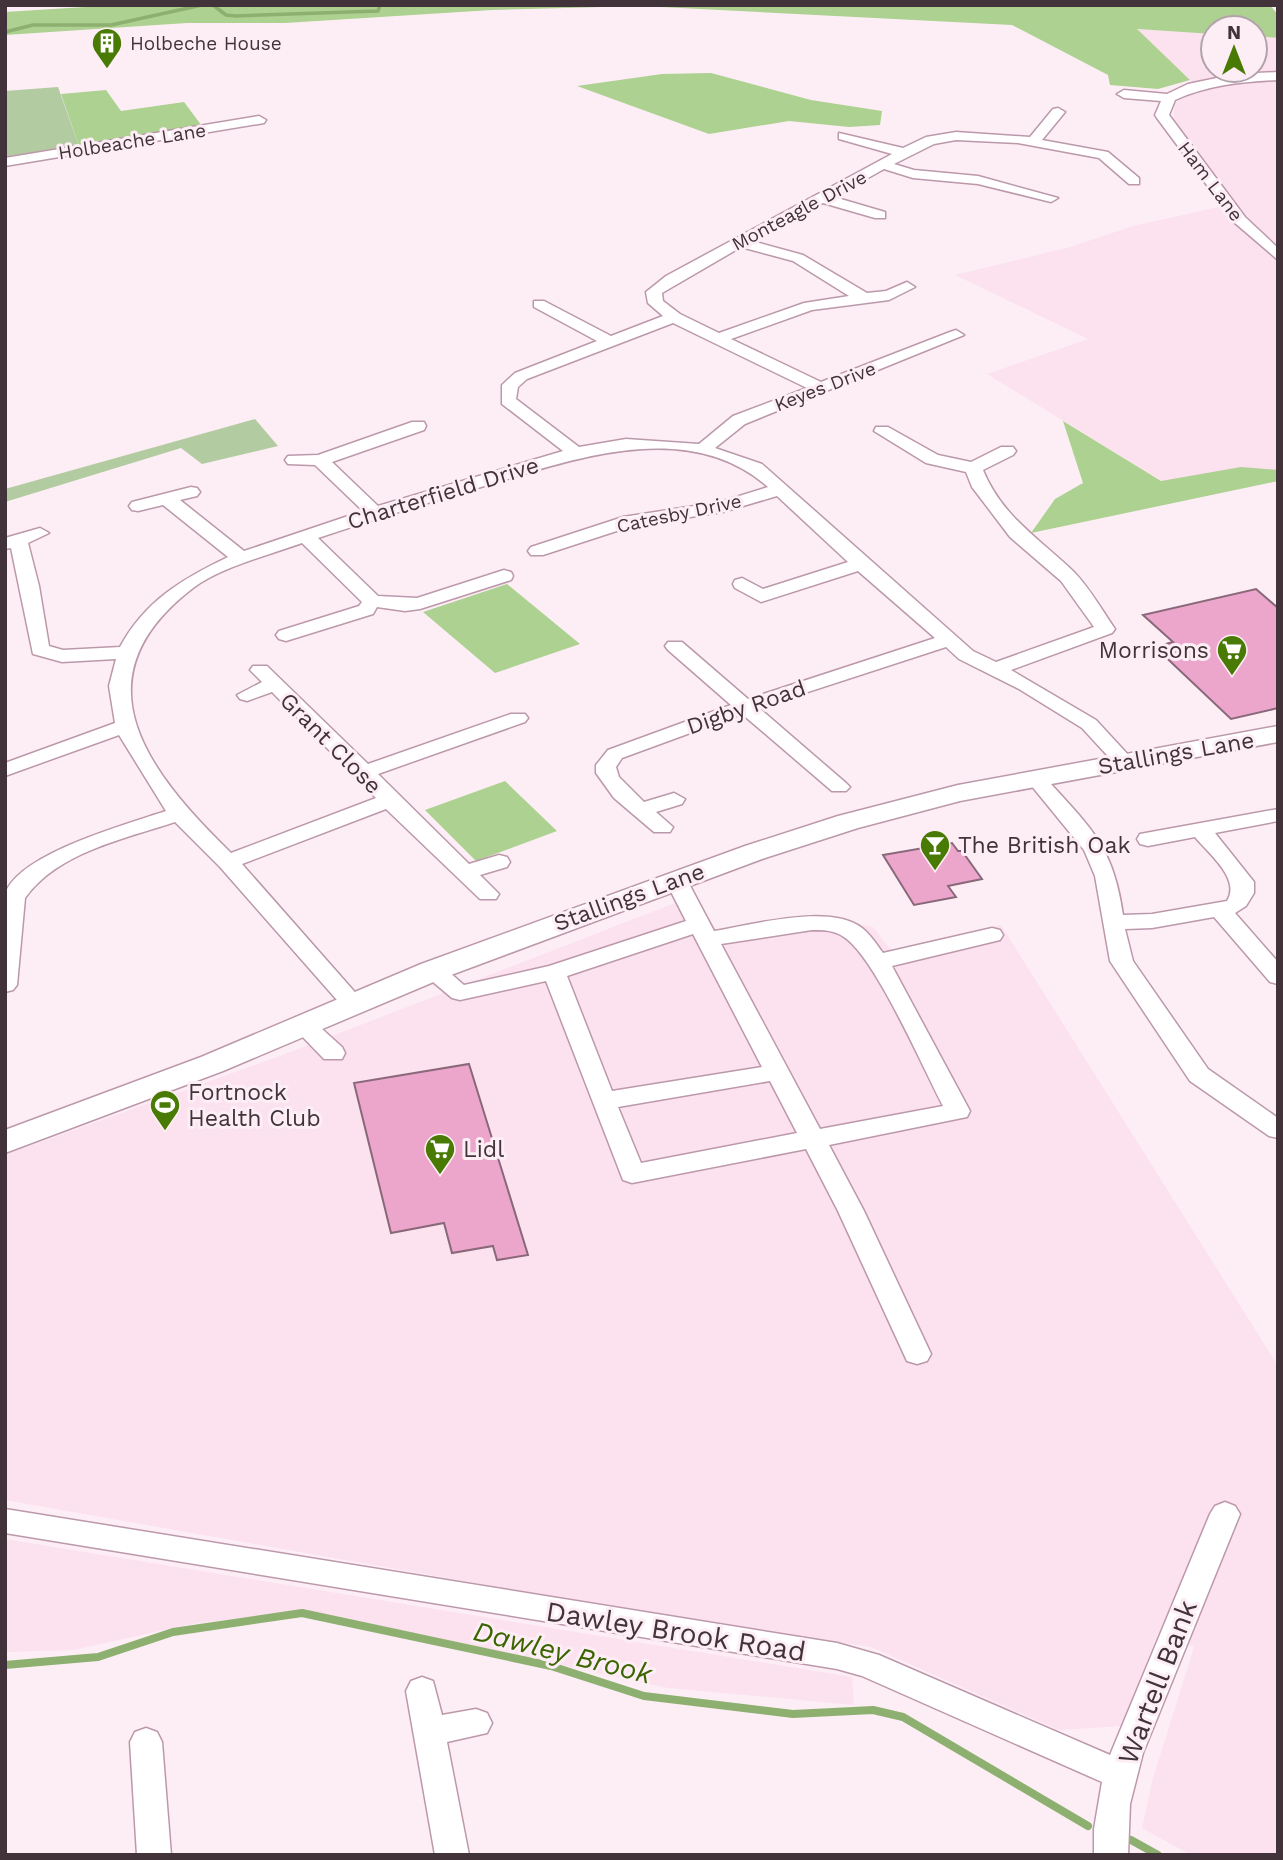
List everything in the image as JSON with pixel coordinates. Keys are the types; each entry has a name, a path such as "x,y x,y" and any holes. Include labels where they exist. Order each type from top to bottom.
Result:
{"main road":[{"name":"Stallings Lane","path":"5,1142 212,1064 432,971 676,880 848,822 958,793 1278,734"}],"street":[{"path":"1124,94 1169,98 1194,87 1225,80 1278,76"},
{"name":"Ham Lane","path":"1169,98 1162,115 1240,220 1278,256"},
{"path":"1034,141 1056,115 1074,121"},
{"name":"Holbeache Lane","path":"5,162 259,120"},
{"name":"Monteagle Drive","path":"821,388 674,317 656,303 653,295 657,287 904,153 931,141 969,135 1034,141 1103,155 1134,181"},
{"path":"844,136 867,137 904,153"},
{"path":"884,165 913,174 978,180 1051,198"},
{"path":"823,198 880,215"},
{"path":"740,242 798,258 862,297"},
{"path":"716,339 809,306 862,297 908,294"},
{"path":"541,311 611,342"},
{"path":"576,453 508,400 508,391 521,376 674,317"},
{"path":"938,326 972,343"},
{"name":"Keyes Drive","path":"703,450 739,420 956,335"},
{"path":"376,423 391,435"},
{"path":"294,460 320,460 418,426"},
{"path":"882,431 932,459 973,468 1007,451"},
{"name":"Charterfield Drive","path":"352,1003 228,862 178,814 134,746 126,726 119,686 127,653 140,628 164,602 188,583 240,558 376,513 576,453 649,444 703,450 756,468 966,655 1088,724 1125,763"},
{"path":"320,460 376,513"},
{"path":"973,468 981,486 1016,533 1068,577 1105,629 995,669"},
{"name":"Catesby Drive","path":"537,551 629,521 723,507 780,489"},
{"path":"138,506 191,492"},
{"path":"166,498 240,558"},
{"path":"40,533 12,542 30,586 40,650 62,656 127,653"},
{"path":"305,536 372,601 405,605 420,603 504,576"},
{"path":"742,584 761,596 861,564"},
{"path":"286,635 366,610 372,601"},
{"name":"Digby Road","path":"662,827 610,783 605,771 607,763 615,754 743,707 949,640"},
{"path":"676,646 743,707 839,787"},
{"name":"Grant Close","path":"247,695 266,678 488,894"},
{"path":"365,772 501,732 518,718"},
{"path":"5,770 126,726"},
{"path":"1036,779 1095,854 1105,873 1122,961 1199,1075 1278,1130"},
{"path":"642,809 674,799"},
{"path":"228,862 389,800"},
{"path":"5,985 15,898 20,887 45,867 71,854 178,814"},
{"path":"1148,839 1278,815"},
{"path":"1113,922 1152,921 1235,906 1240,900 1243,882 1201,830"},
{"path":"466,872 499,862"},
{"path":"676,880 851,1211 917,1354"},
{"path":"1220,909 1278,977"},
{"path":"432,971 460,993 554,972 703,931 827,923 855,933 877,962 958,1111 632,1174 554,972"},
{"path":"877,962 992,935"},
{"path":"303,1024 333,1053"},
{"path":"604,1101 778,1072"},
{"name":"Wartell Bank","path":"1111,1855 1111,1808 1120,1775 1149,1695 1225,1514"},
{"name":"Dawley Brook Road","path":"5,1521 869,1664 1120,1775"},
{"path":"422,1691 452,1855"},
{"path":"429,1731 476,1723"},
{"path":"146,1742 155,1855"}],"shaded area":[{"path":"1135,29 1199,33 1199,84 1269,84 1269,37 1278,38 1278,481 1191,499 987,374 1088,339 955,275 1070,247 1133,226 1236,203 1174,121 1174,103 1200,89"},
{"path":"693,896 716,929 820,918 873,927 891,950 1001,925 1278,1366 1278,1855 1191,1855 1142,1828 1153,1778 1194,1647 1158,1633 1122,1726 1059,1730 871,1647 657,1615 5,1500 5,1155 296,1050"},
{"path":"5,1539 852,1677 854,1705 668,1688 299,1610 186,1625 74,1650 5,1652"}],"green space":[{"path":"117,5 1270,5 1278,15 1278,38 1269,37 1269,14 1199,14 1199,33 1137,29 1190,80 1158,89 1110,85 1108,75 1012,25 641,6 492,10 285,23 187,23 5,35 5,12"},
{"path":"711,73 811,100 882,111 880,125 849,127 789,121 709,134 577,86 662,74"},
{"path":"58,87 79,146 5,157 5,91"},
{"path":"106,90 121,111 184,102 202,126 79,146 61,94"},
{"path":"255,419 278,446 202,464 181,448 5,502 5,489"},
{"path":"1063,421 1161,481 1241,467 1278,470 1278,481 1031,533 1055,499 1083,483"},
{"path":"507,584 580,644 495,673 423,612"},
{"path":"505,781 557,831 476,861 425,810"}],"building":[{"name":"Morrisons","path":"1256,589 1278,608 1278,708 1231,719 1155,647 1173,642 1143,615"},
{"name":"The British Oak","path":"952,843 958,851 962,851 982,879 948,886 956,897 914,905 883,855"},
{"name":"Lidl","path":"469,1064 528,1255 497,1260 493,1246 452,1253 444,1223 391,1233 354,1083"}],"waterway":[{"path":"5,32 33,25 111,25 202,5"},
{"path":"213,5 226,15 236,16 378,11 380,5"},
{"name":"Dawley Brook","path":"5,1665 98,1657 173,1632 302,1613 551,1666 644,1696 793,1714 873,1710 903,1717 1088,1826"},
{"name":"Dawley Brook","path":"1131,1840 1158,1855"}],"place":[{"name":"Holbeche House","path":"107,70"},
{"name":"Morrisons","path":"1232,677"},
{"name":"The British Oak","path":"935,872"},
{"name":"Fortnock Health Club","path":"165,1132"},
{"name":"Lidl","path":"440,1176"}]}
